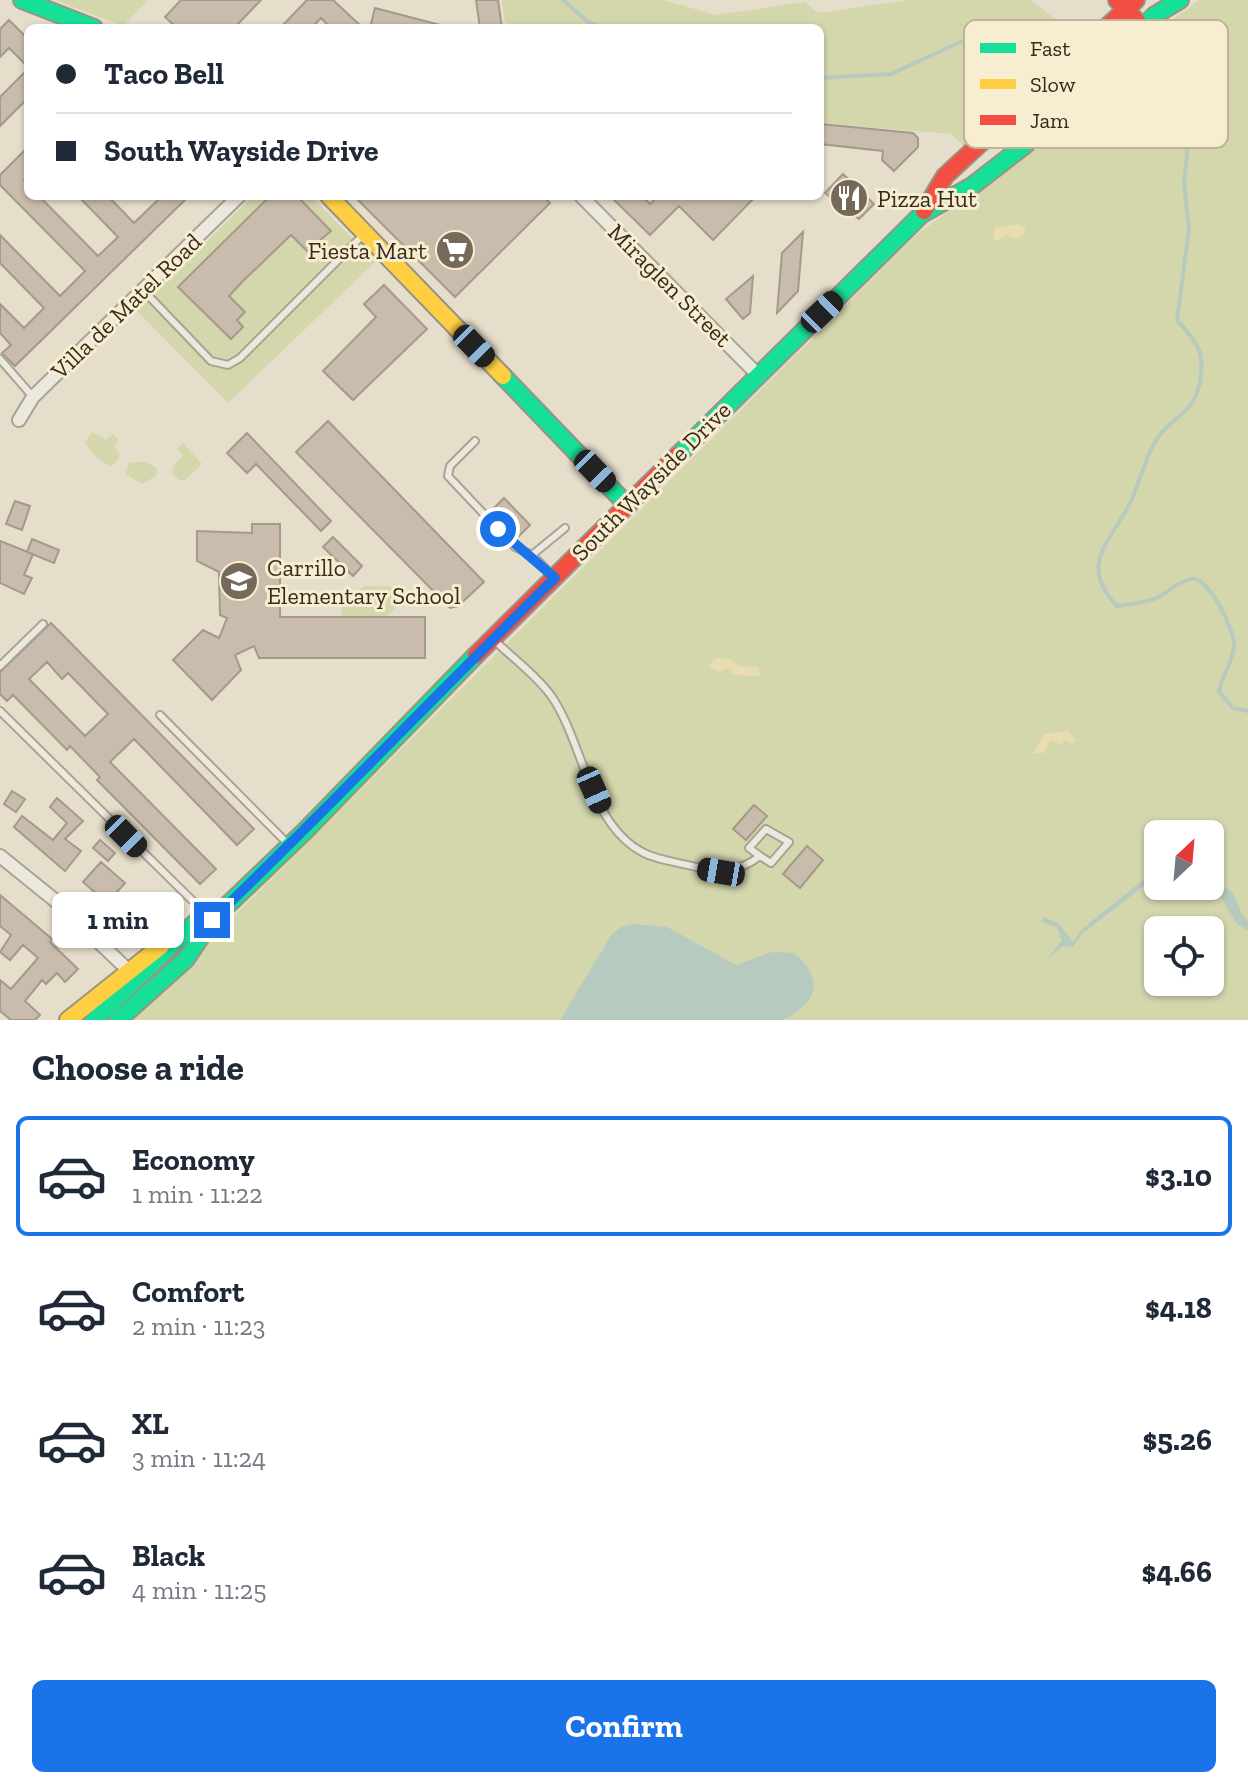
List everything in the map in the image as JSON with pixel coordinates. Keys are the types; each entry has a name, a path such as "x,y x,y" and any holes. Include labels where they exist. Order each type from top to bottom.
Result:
{"main road":[{"path":"22,0 84,24"},
{"name":"South Wayside Drive","path":"1150,20 1180,0"},
{"path":"1130,3 1155,15"},
{"name":"South Wayside Drive","path":"1114,20 1130,3"},
{"name":"South Wayside Drive","path":"922,214 945,176 976,148"},
{"name":"South Wayside Drive","path":"118,1020 194,949 209,933 212,920 290,846 492,639 922,214 982,178 1021,148"},
{"path":"333,200 628,506"},
{"name":"South Wayside Drive","path":"94,1020 196,922 212,920"},
{"path":"68,1020 129,971 187,931"},
{"path":"135,1020 194,949"}],"street":[{"name":"Villa de Matel Road","path":"19,420 33,397 235,200"},
{"name":"Miraglen Street","path":"585,200 758,375"},
{"path":"0,856 57,902 129,971"}],"lane":[{"path":"143,290 211,361 228,365 240,358 365,233"},
{"path":"0,359 33,397"},
{"path":"475,441 450,466 448,476 515,547 532,555 555,578"},
{"path":"532,555 565,528"},
{"path":"0,666 43,624"},
{"path":"492,639 551,697 573,736 602,807 629,843 652,856 721,872 736,870 760,856"},
{"path":"0,711 212,920"},
{"path":"160,715 290,846"},
{"path":"766,829 789,842 771,863 760,856 749,848 766,829"}],"green space":[{"path":"55,0 148,0 125,24"},
{"path":"502,0 663,0 716,15 805,2 818,13 908,0 1030,0 1057,20 964,20 964,147 952,134 824,123 824,24 505,22"},
{"path":"1199,0 1248,0 1248,1020 130,1020 915,236 1035,148 1228,148 1228,20 1172,20"},
{"path":"249,200 315,200 375,262 228,403 137,311"},
{"path":"92,432 106,440 113,434 119,440 114,447 119,452 119,459 111,466 99,460 85,443"},
{"path":"183,443 202,464 185,480 179,480 172,473 173,466 183,456 177,449"},
{"path":"129,462 146,462 157,468 156,476 142,484 126,474"},
{"path":"364,586 394,587 405,598 387,617 341,617 342,604"}],"sand":[{"path":"1018,224 1026,228 1023,236 1013,239 1007,235 997,241 993,239 995,228"},
{"path":"728,658 739,666 758,667 760,676 734,675 727,668 721,672 709,668 714,659"},
{"path":"1068,731 1076,740 1073,745 1065,740 1060,745 1050,740 1044,753 1033,753 1044,734"}],"shaded area":[{"path":"1144,879 1144,886 1083,933 1073,947 1063,946 1045,961 1062,940 1056,927 1042,922 1044,917 1059,924 1073,942 1082,929"},
{"path":"1224,887 1234,896 1248,921 1248,931 1236,923 1223,900"},
{"path":"634,924 667,927 736,965 772,952 794,953 811,973 814,982 810,999 783,1020 560,1020 612,934 621,927"}],"building":[{"path":"181,0 261,0 238,24 173,24 165,17"},
{"path":"307,0 333,0 359,24 327,24 321,18 315,24 284,24"},
{"path":"476,0 498,0 501,24 479,24"},
{"path":"375,8 436,24 371,24"},
{"path":"9,20 24,35 24,63 9,48 0,57 0,29"},
{"path":"24,73 24,102 0,126 0,97"},
{"path":"824,124 913,133 918,138 918,147 894,171 882,160 883,151 824,144"},
{"path":"24,151 24,200 43,200 98,256 118,237 82,200 112,200 134,223 158,200 185,200 15,366 2,353 11,345 0,333 0,304 24,328 44,308 0,263 0,235 60,296 85,271 0,185 0,175"},
{"name":"Pizza Hut","path":"843,174 874,204 859,219 825,193"},
{"path":"266,200 301,200 331,231 307,251 291,235 241,283 229,296 245,312 237,320 243,327 231,339 178,287"},
{"name":"Fiesta Mart","path":"358,200 547,200 550,203 455,297"},
{"path":"614,200 646,200 650,204 654,200 752,200 713,240 679,206 650,235"},
{"path":"803,232 798,291 777,313 782,253"},
{"path":"753,276 750,313 743,319 726,299"},
{"path":"384,285 427,329 353,400 323,371 376,317 364,304"},
{"path":"328,421 484,582 458,606 450,608 296,452"},
{"path":"247,433 331,521 321,531 256,464 247,473 227,453"},
{"path":"504,498 530,525 516,539 490,512"},
{"path":"15,501 30,506 22,530 6,524"},
{"path":"252,524 280,524 280,617 425,617 425,658 259,658 254,646 235,655 241,670 212,700 173,660 203,630 219,638 227,618 220,615 219,572 197,561 197,531 252,533"},
{"path":"333,537 362,566 353,576 323,547"},
{"path":"32,539 59,550 54,563 27,552"},
{"path":"0,541 33,554 24,575 32,578 24,594 0,583"},
{"path":"51,623 254,829 237,845 134,739 110,762 216,869 200,884 97,780 100,777 70,746 67,750 13,695 7,701 0,694 0,672","holes":["47,662 62,679 68,673 108,714 85,736 29,679"]},
{"path":"12,791 25,799 16,812 4,804"},
{"path":"57,798 83,821 65,839 81,851 65,871 14,827 22,816 53,840 67,823 50,807"},
{"path":"754,805 767,816 746,840 733,829"},
{"path":"100,840 115,853 108,861 93,848"},
{"path":"807,846 823,860 800,888 783,874"},
{"path":"101,862 125,883 107,903 83,882"},
{"path":"0,895 52,939 50,942 78,969 65,982 57,973 46,984 42,980 25,1001 40,1015 35,1020 11,1020 0,1011 0,980 11,989 38,958 23,945 10,960 0,952 11,935 0,926"}],"waterway":[{"path":"563,0 593,24"},
{"path":"824,78 891,74 964,40"},
{"path":"1188,148 1184,183 1189,230 1177,320 1199,351 1199,385 1193,401 1162,432 1151,449 1132,499 1102,552 1099,577 1117,606 1154,599 1191,579 1205,586 1219,605 1233,638 1233,652 1219,692 1233,708 1248,711"}],"traffic: fast":[{"path":"22,0 84,24"},
{"path":"1150,20 1180,0"},
{"path":"678,455 922,214 972,186 1021,148"},
{"path":"503,376 628,506"},
{"path":"118,1020 186,959 212,920 305,831 476,655"},
{"path":"94,1020 196,922 212,920"}],"traffic: slow":[{"path":"333,200 503,376"},
{"path":"68,1020 161,946"}],"traffic: jam":[{"path":"1117,0 1136,20"},
{"path":"1114,20 1136,0"},
{"path":"924,211 945,176 975,148"},
{"path":"476,655 678,455"}],"place":[{"name":"Pizza Hut","path":"849,198"},
{"name":"Fiesta Mart","path":"455,250"},
{"name":"Carrillo Elementary School","path":"239,581"}],"route":[{"path":"212,920 305,831 439,691 555,578 532,555 515,547 498,529"}]}
